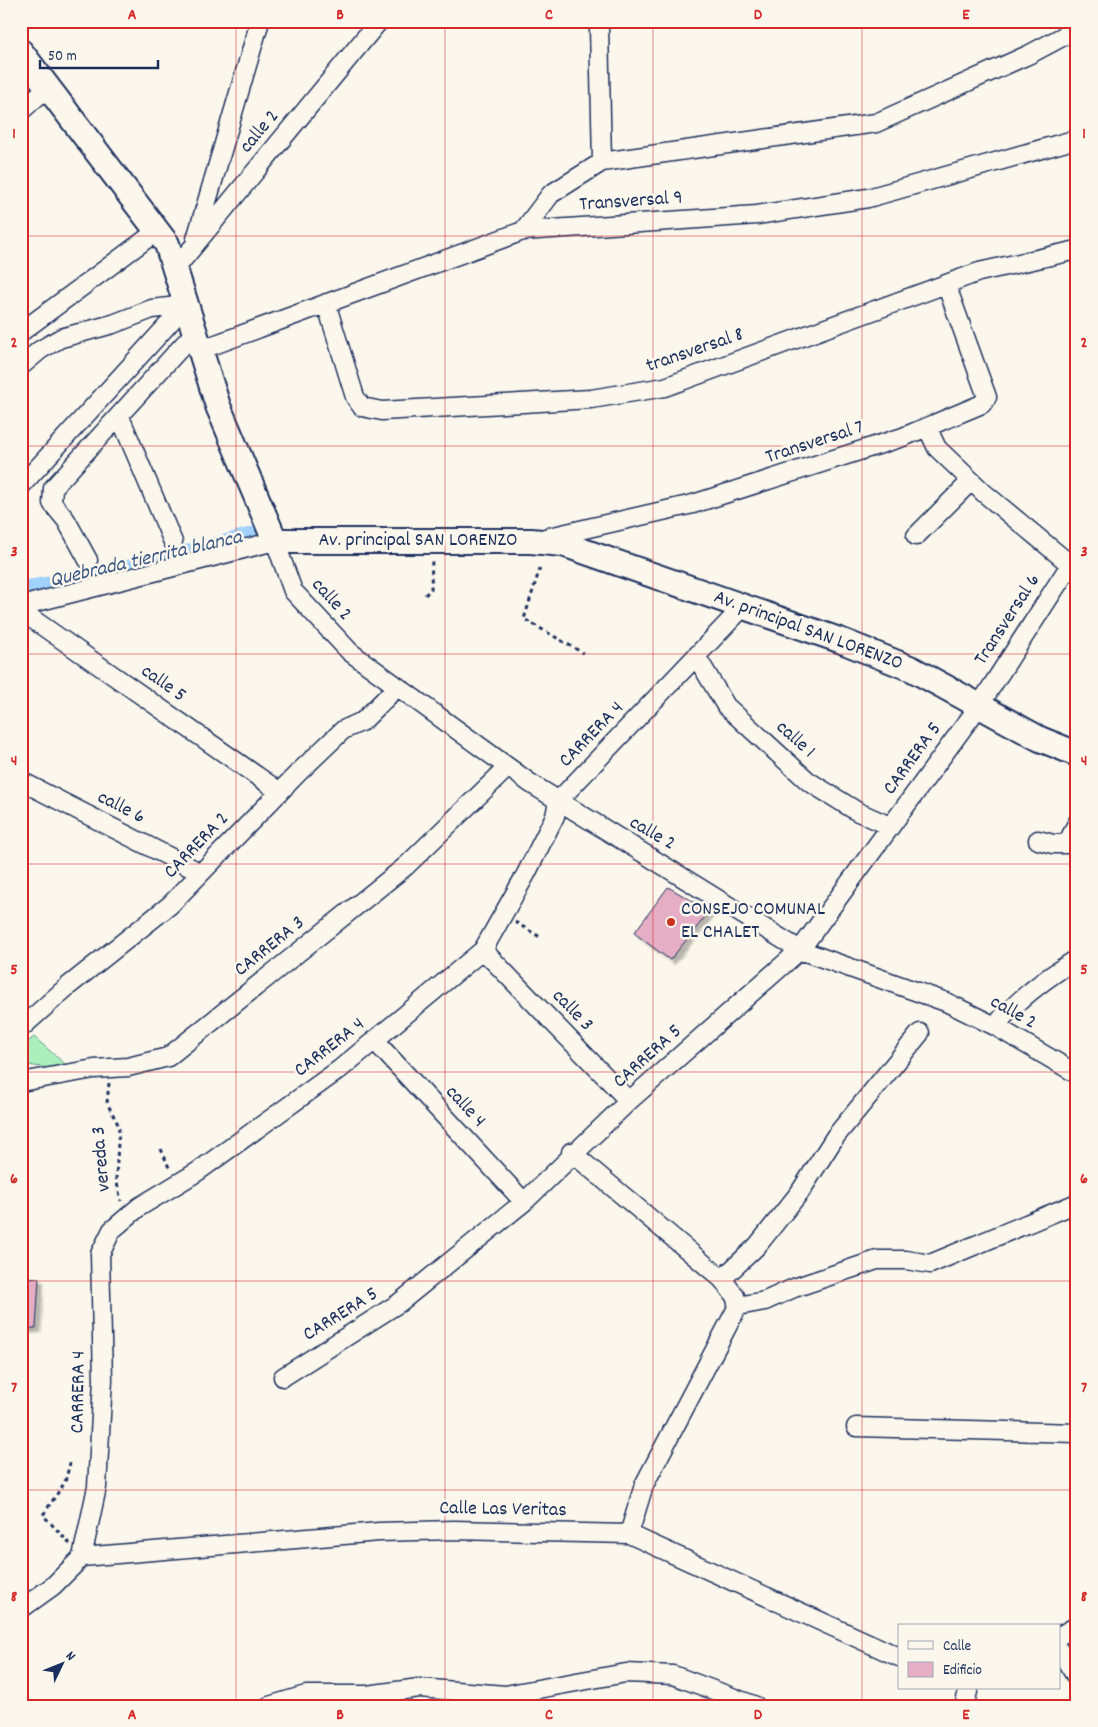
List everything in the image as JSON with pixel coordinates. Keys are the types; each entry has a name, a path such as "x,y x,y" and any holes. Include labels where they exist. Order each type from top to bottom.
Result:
{"main road":[{"path":"21,52 167,244 218,406 274,541"},
{"name":"Av. principal SAN LORENZO","path":"274,541 530,541 563,544 842,641 912,670 1040,739 1077,754"}],"street":[{"path":"194,246 260,21"},
{"name":"calle 2","path":"174,269 379,21"},
{"path":"597,21 599,27 602,162"},
{"path":"523,231 551,194 602,162 876,123 1030,54 1077,29"},
{"path":"21,111 48,87"},
{"name":"Transversal 9","path":"197,341 326,303 523,231 757,215 868,198 1077,139"},
{"path":"21,332 157,231"},
{"name":"transversal 8","path":"326,303 355,397 362,407 382,411 591,399 664,387 978,272 1077,250"},
{"name":"Transversal 7","path":"530,541 693,504 902,437 982,404 987,397 946,284"},
{"path":"21,366 40,350 61,338 113,324 152,309 186,306"},
{"path":"21,486 186,306"},
{"path":"88,560 66,520 52,503 51,495 53,488 89,447 197,341"},
{"path":"120,416 173,542"},
{"path":"927,427 937,448 971,480 1074,565"},
{"path":"916,536 971,480"},
{"path":"21,606 274,541"},
{"name":"calle 2","path":"274,541 293,591 350,652 507,768 800,950 946,1002 995,1026 1077,1074"},
{"name":"Transversal 6","path":"979,706 1074,565"},
{"name":"CARRERA 4","path":"82,1557 97,1487 102,1380 100,1254 112,1230 139,1207 197,1172 340,1069 483,950 504,915 555,816 558,801 743,607"},
{"name":"calle 5","path":"21,611 280,792"},
{"name":"calle 1","path":"696,656 726,706 808,781 858,812 890,826"},
{"name":"CARRERA 2","path":"21,1028 67,986 170,905 343,730 363,721 396,687"},
{"name":"CARRERA 5","path":"283,1377 399,1303 524,1202 629,1101 800,950 979,706"},
{"name":"CARRERA 3","path":"21,1082 94,1069 146,1064 168,1057 406,866 507,768"},
{"name":"calle 6","path":"21,781 202,873"},
{"path":"1038,840 1053,844 1067,844 1077,823"},
{"name":"calle 3","path":"483,950 629,1101"},
{"path":"995,1026 1008,1012 1054,973 1077,959"},
{"path":"722,1279 757,1246 800,1192 835,1137 920,1034"},
{"name":"calle 4","path":"374,1040 524,1202"},
{"path":"571,1152 722,1279 734,1296 738,1306 644,1484 629,1534"},
{"path":"738,1306 765,1301 794,1288 877,1260 906,1260 930,1264 1077,1203"},
{"path":"856,1427 1077,1433"},
{"name":"Calle Las Veritas","path":"82,1557 379,1532 454,1530 629,1534 898,1657"},
{"path":"21,1609 53,1586 82,1557"},
{"path":"1060,1635 1077,1626"},
{"path":"1060,1652 1077,1678"},
{"path":"269,1706 306,1695 367,1695 419,1688 506,1695 626,1672 673,1675 756,1706"},
{"path":"964,1706 968,1690"}],"path":[{"path":"425,595 431,588 432,541"},
{"path":"540,568 524,619 583,654"},
{"path":"504,915 540,937"},
{"name":"vereda 3","path":"111,1068 107,1103 119,1126 116,1178 126,1218"},
{"path":"161,1149 176,1185"},
{"path":"70,1462 64,1482 43,1515 82,1557"}],"green space":[{"path":"34,1037 66,1065 55,1069 21,1064 21,1047"}],"building":[{"name":"CONSEJO COMUNAL EL CHALET","path":"668,887 710,911 670,960 634,933"},
{"path":"21,1277 39,1278 36,1328 21,1329"}],"waterway":[{"name":"Quebrada tierrita blanca","path":"21,589 116,571 270,530"}],"place":[{"name":"CONSEJO COMUNAL EL CHALET","path":"671,922"}]}
